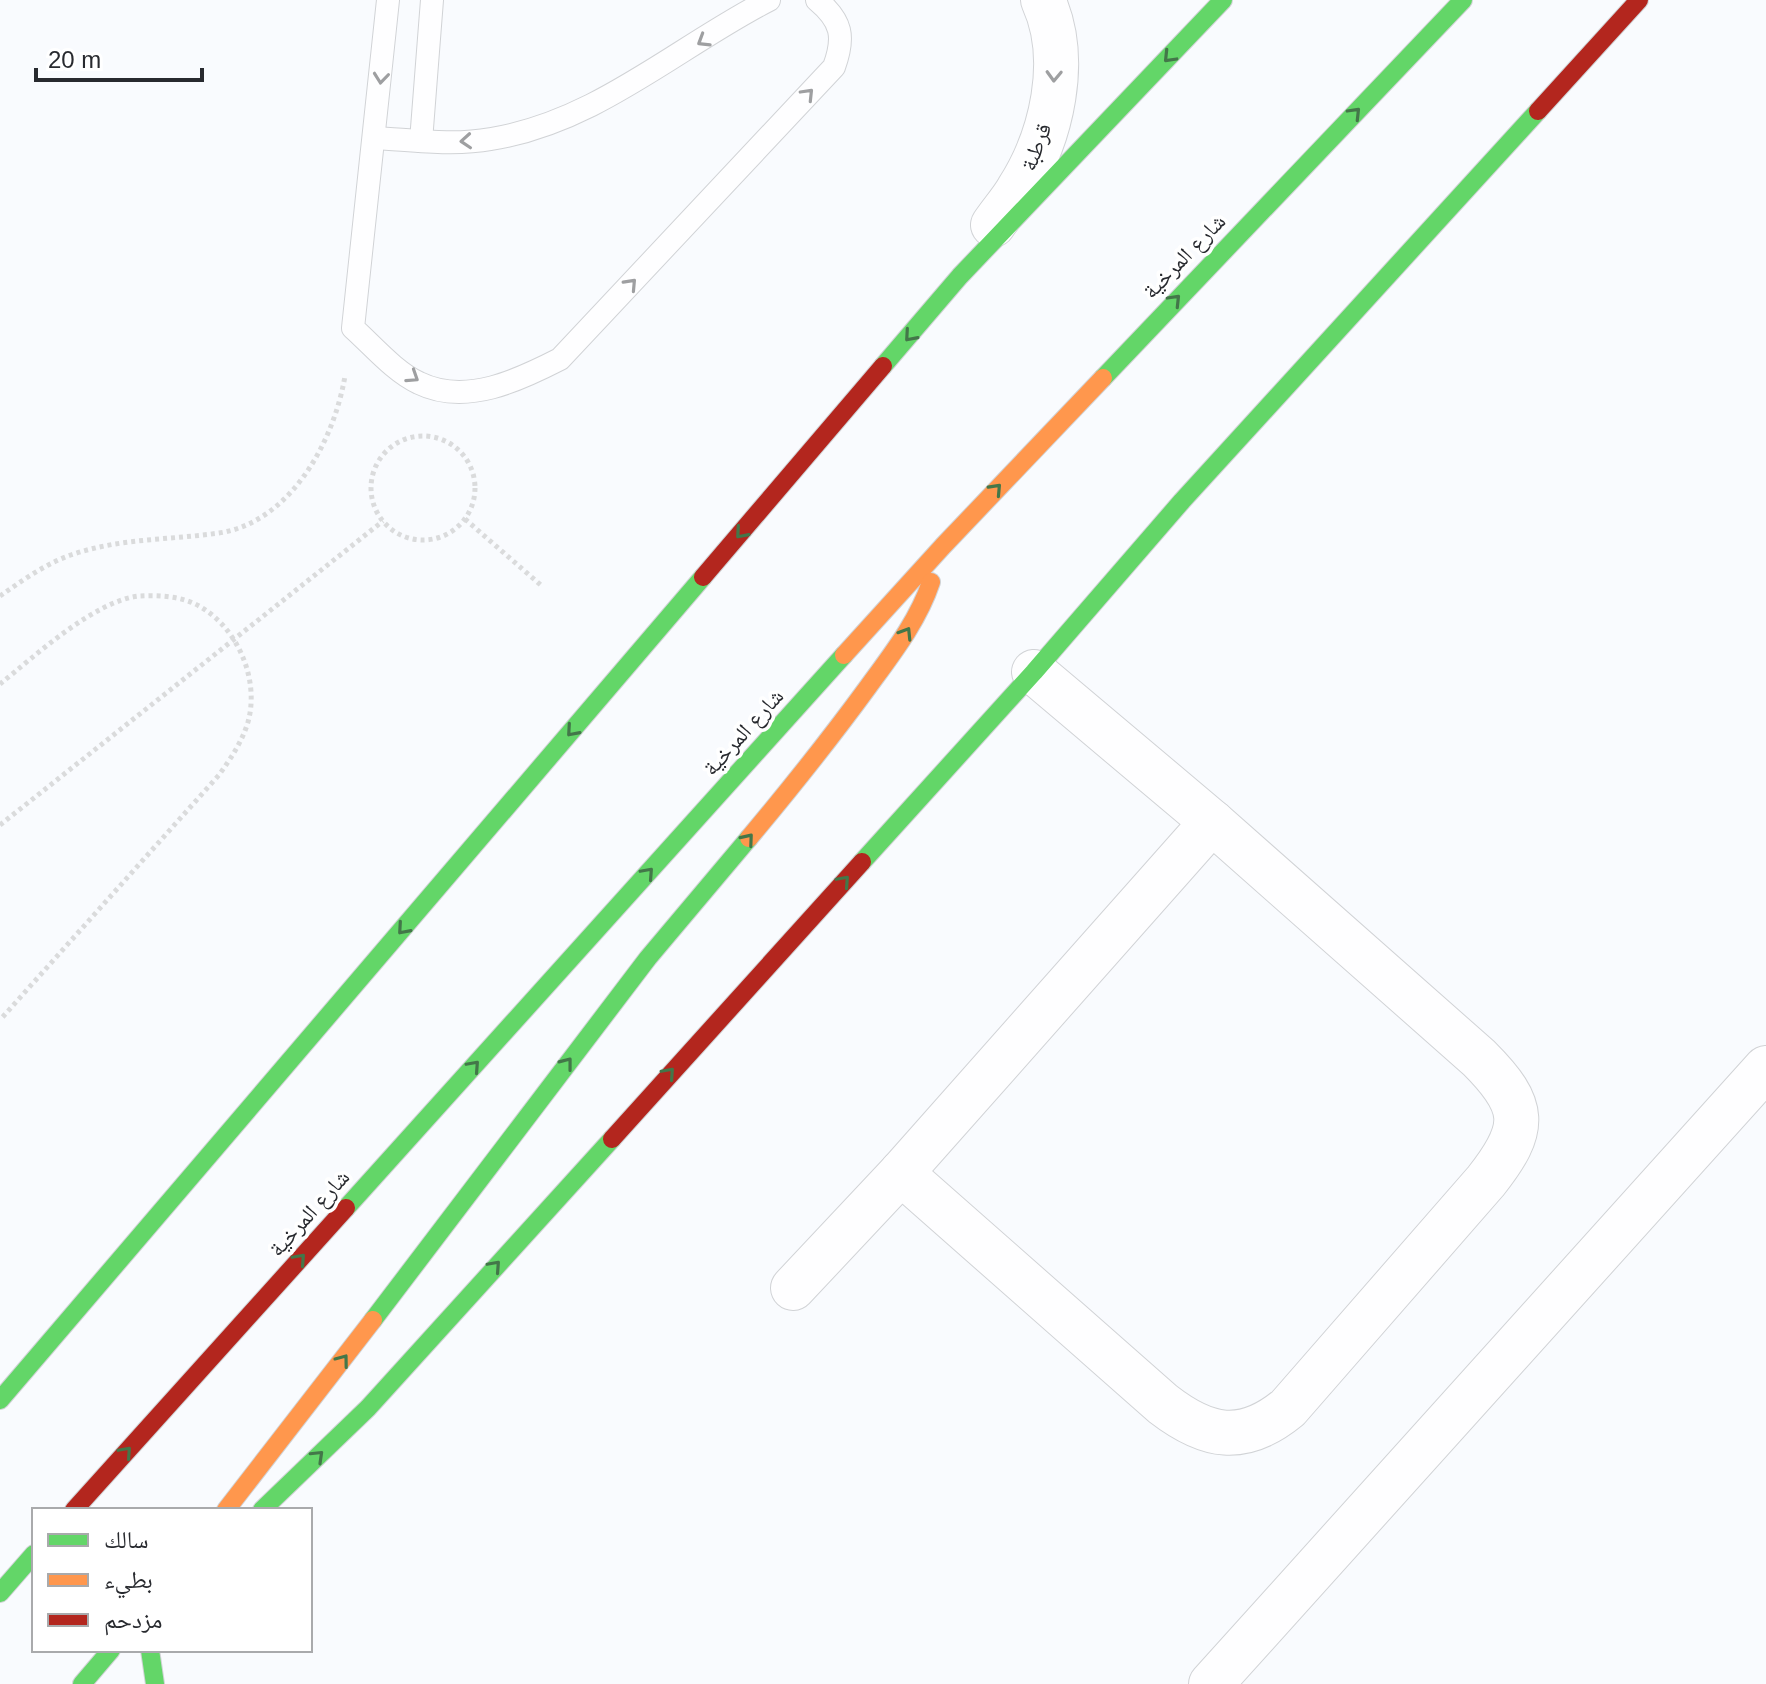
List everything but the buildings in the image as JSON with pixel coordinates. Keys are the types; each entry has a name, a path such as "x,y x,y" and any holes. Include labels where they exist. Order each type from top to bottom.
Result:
{"main road":[{"path":"0,1400 960,276 1223,0"},
{"name":"شارع المرخية","path":"76,1508 943,546 1463,0"},
{"path":"264,1508 368,1408 1034,672 1182,501 1639,0"},
{"path":"228,1508 295,1425 648,958 818,756 896,649 924,604 943,546"},
{"path":"0,1593 32,1556"},
{"path":"82,1684 109,1652"},
{"path":"150,1652 155,1684"}],"street":[{"name":"قرطبة","path":"960,276 1019,189 1042,140 1056,79 1053,35 1043,0"},
{"path":"901,1173 1185,1421 1205,1431 1227,1434 1249,1431 1271,1422 1288,1408 1500,1163 1511,1146 1516,1127 1508,1089 1479,1058 1212,822 1034,672"},
{"path":"793,1288 901,1173 1212,822"},
{"path":"1211,1684 1766,1068"}],"lane":[{"path":"388,0 353,328 419,383 453,392 494,388 560,359 834,67 841,49 840,29 831,12 817,0"},
{"path":"421,141 432,0"},
{"path":"375,138 452,142 490,140 531,130 576,113 769,0"}],"path":[{"path":"0,596 71,554 139,540 221,532 255,522 284,498 305,474 330,432 343,389 353,328"},
{"path":"422,436 441,439 458,449 469,464 474,482 473,502 465,519 452,532 434,540 415,540 397,534 383,521 373,504 371,485 376,466 387,451 403,440 422,436"},
{"path":"465,519 543,587"},
{"path":"0,825 383,521"},
{"path":"0,684 60,636 97,612 136,596 171,597 197,605 218,619 246,664 252,693 249,720 236,752 219,775 0,1020"}],"traffic: fast":[{"path":"883,366 960,276 1223,0"},
{"path":"1103,378 1463,0"},
{"path":"862,862 1034,672 1182,501 1538,111"},
{"path":"0,1400 703,577"},
{"path":"346,1208 844,655"},
{"path":"373,1320 648,958 749,838"},
{"path":"264,1508 368,1408 612,1139"},
{"path":"0,1593 32,1556"},
{"path":"82,1684 109,1652"},
{"path":"150,1652 155,1684"}],"traffic: slow":[{"path":"844,655 1103,378"},
{"path":"749,838 886,662 912,624 931,582"},
{"path":"228,1508 373,1320"}],"traffic: jam":[{"path":"1538,111 1639,0"},
{"path":"703,577 883,366"},
{"path":"612,1139 862,862"},
{"path":"76,1508 346,1208"}]}
